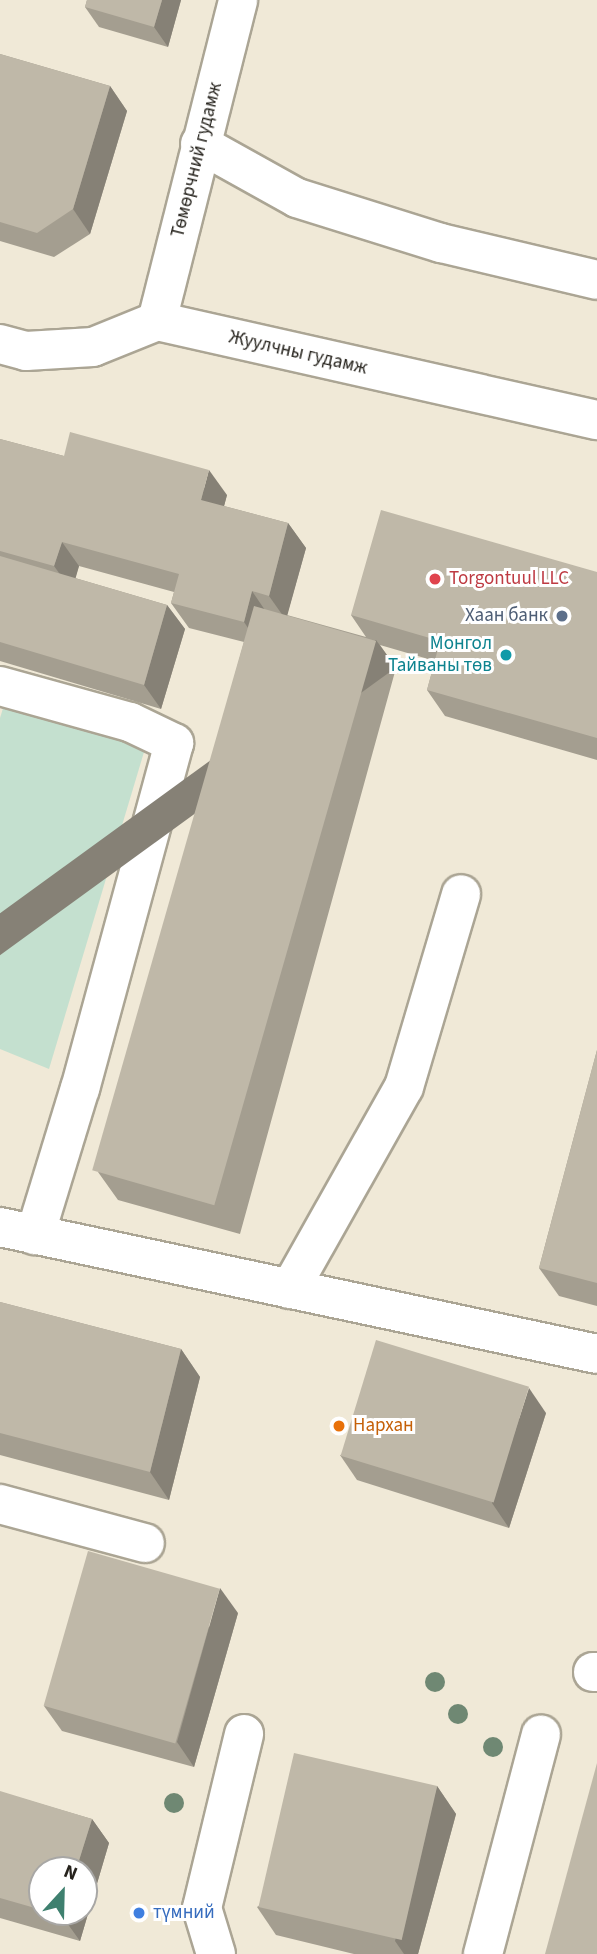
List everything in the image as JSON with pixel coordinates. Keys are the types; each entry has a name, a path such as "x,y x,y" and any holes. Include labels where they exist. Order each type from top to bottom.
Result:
{"street":[{"name":"Төмөрчний гудамж","path":"157,321 238,0"},
{"path":"200,144 297,198 441,243 597,280"},
{"path":"0,345 26,351 93,347 157,321"},
{"name":"Жуулчны гудамж","path":"157,321 597,420"},
{"path":"0,686 130,722 174,743 80,1088 18,1231 597,1354"},
{"path":"290,1289 404,1087 461,894"},
{"path":"0,1504 145,1544"},
{"path":"216,1954 202,1908 244,1734"},
{"path":"483,1954 541,1735"}],"green space":[{"path":"4,705 147,742 49,1069 0,1049 0,718"}],"building":[{"path":"87,0 162,0 154,27 85,7"},
{"path":"0,54 110,86 73,209 37,233 0,222"},
{"path":"70,432 209,470 201,500 288,523 269,596 252,591 244,622 171,603 179,574 62,542 54,566 0,551 0,439 64,456"},
{"name":"Монгол Тайваны төв","path":"381,510 597,572 597,738 427,690 440,641 351,615"},
{"path":"0,556 167,605 144,685 0,642"},
{"path":"254,606 376,641 214,1205 92,1170"},
{"path":"597,1050 597,1283 539,1268"},
{"path":"0,1302 181,1349 150,1472 0,1433"},
{"path":"376,1340 529,1387 494,1502 341,1456"},
{"path":"88,1551 220,1589 175,1744 44,1706"},
{"path":"294,1753 437,1786 402,1940 258,1907"},
{"path":"597,1763 597,1954 545,1954"},
{"path":"0,1791 92,1819 80,1856 28,1856 28,1906 0,1898"}],"place":[{"name":"Torgontuul LLC","path":"435,579"},
{"name":"Хаан банк","path":"562,616"},
{"name":"Монгол Тайваны төв","path":"506,655"},
{"name":"Нархан","path":"339,1426"},
{"name":"түмний","path":"139,1913"}]}
